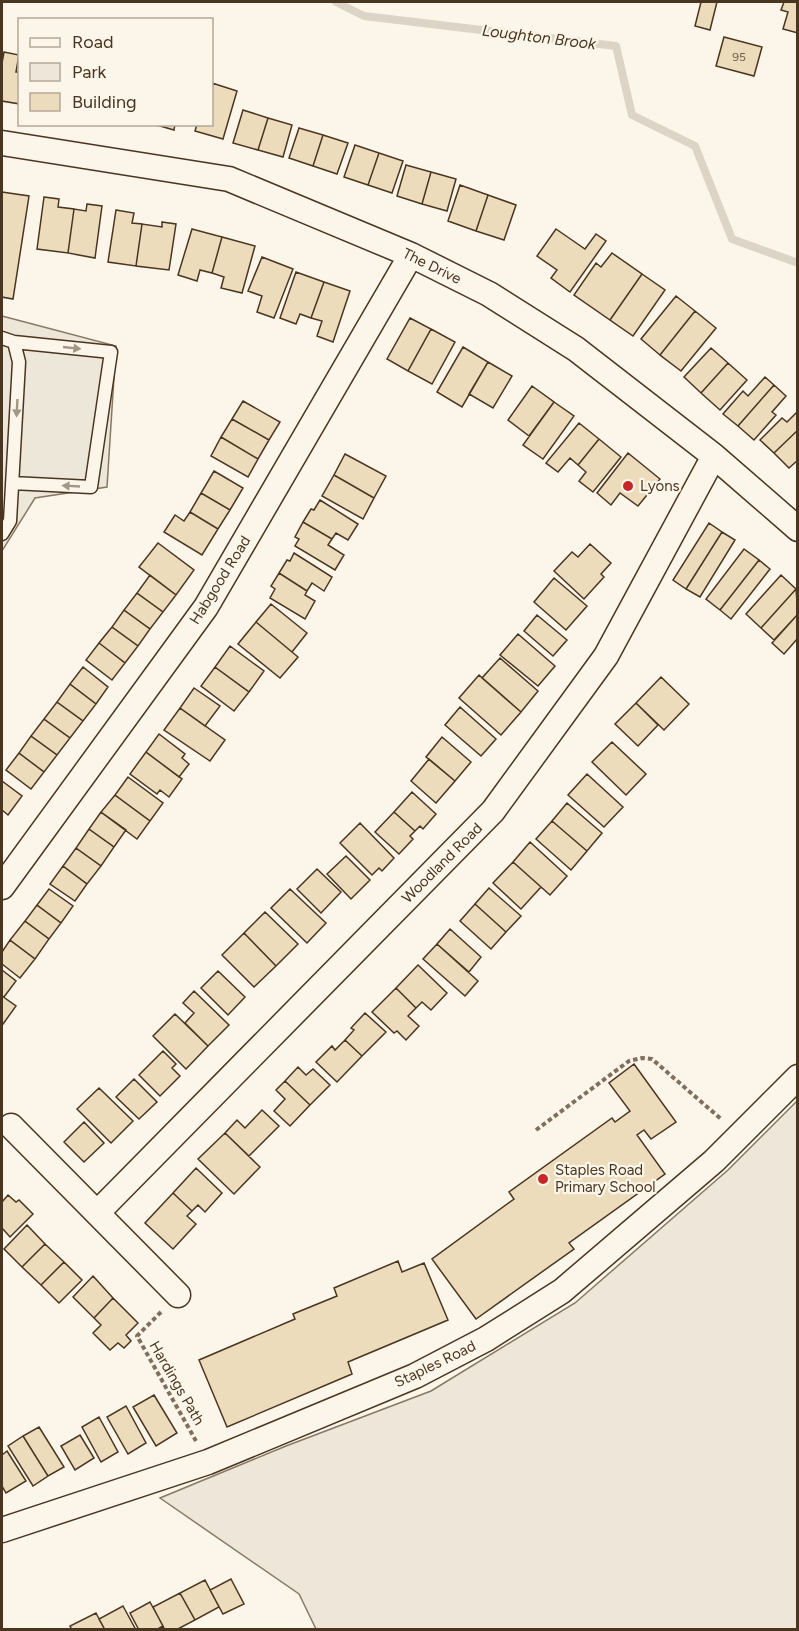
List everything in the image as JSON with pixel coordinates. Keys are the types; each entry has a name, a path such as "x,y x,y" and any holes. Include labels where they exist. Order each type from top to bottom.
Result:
{"street":[{"name":"The Drive","path":"2,143 229,179 411,255 489,294 576,349 714,456 798,529"},
{"name":"Habgood Road","path":"2,887 206,607 411,255"},
{"name":"Woodland Road","path":"97,1213 493,811 606,656 714,456"},
{"name":"Staples Road","path":"2,1530 208,1462 415,1376 486,1339 562,1291 714,1161 798,1077"},
{"path":"11,1126 178,1295"}],"lane":[{"path":"8,340 111,352 91,487 12,483"},
{"path":"2,534 10,521 19,362 8,340"}],"path":[{"path":"536,1130 614,1070 629,1061 642,1058 652,1059 740,1135"},
{"name":"Hardings Path","path":"178,1295 137,1336 208,1462"}],"green space":[{"path":"797,1101 797,1629 316,1629 299,1594 160,1498 286,1446 431,1391 575,1303 728,1170"}],"shaded area":[{"path":"2,316 116,346 107,487 35,498 2,551"}],"building":[{"path":"701,2 717,2 710,30 695,26"},
{"path":"784,2 798,2 798,33 783,29 788,12 781,10"},
{"path":"724,37 762,47 754,76 716,66"},
{"path":"4,52 18,55 16,72 18,72 18,104 2,101"},
{"path":"213,83 237,91 223,139 195,131 196,126 213,126"},
{"path":"243,110 268,118 258,150 233,143"},
{"path":"268,118 292,125 283,157 258,150"},
{"path":"160,126 175,126 174,130"},
{"path":"299,128 323,135 313,166 289,158"},
{"path":"323,135 348,143 337,174 313,166"},
{"path":"355,145 379,153 368,185 344,177"},
{"path":"379,153 403,161 392,193 368,185"},
{"path":"406,165 431,172 422,204 397,196"},
{"path":"431,172 456,179 447,211 422,204"},
{"path":"460,185 488,195 476,231 448,221"},
{"path":"2,192 29,196 13,299 2,297"},
{"path":"488,195 516,205 504,240 476,231"},
{"path":"44,197 59,199 58,207 74,209 68,253 37,249"},
{"path":"87,204 102,206 95,258 68,253 74,209 86,211"},
{"path":"116,210 134,213 132,223 142,224 136,266 108,262"},
{"path":"162,222 176,224 169,270 136,266 142,224 162,227"},
{"path":"192,229 222,237 212,273 200,270 197,281 178,275"},
{"path":"556,229 585,249 596,234 606,241 570,292 551,278 557,270 537,256"},
{"path":"222,237 255,246 242,293 221,288 224,277 212,273"},
{"path":"612,253 642,274 610,320 574,295 596,263 601,267"},
{"path":"262,257 293,269 274,318 257,312 262,296 248,291"},
{"path":"296,272 324,282 311,318 300,314 296,324 280,318"},
{"path":"642,274 665,290 633,336 610,320"},
{"path":"324,282 350,291 333,342 317,336 322,321 311,318"},
{"path":"676,296 695,311 660,355 641,339"},
{"path":"695,311 716,328 681,371 660,355"},
{"path":"410,318 431,329 408,371 387,359"},
{"path":"431,329 455,342 432,384 408,371"},
{"path":"463,347 488,362 462,407 437,392"},
{"path":"711,348 728,363 701,393 684,377"},
{"path":"488,362 512,376 493,408 469,394"},
{"path":"728,363 747,380 720,410 701,393"},
{"path":"765,377 774,385 738,426 723,414 743,391 748,396"},
{"path":"774,385 786,396 772,412 776,415 754,440 738,426"},
{"path":"532,386 554,402 529,436 508,420"},
{"path":"243,401 280,422 269,440 232,419"},
{"path":"554,402 574,416 543,459 523,445"},
{"path":"798,411 798,430 774,453 760,440 782,418 787,422"},
{"path":"232,419 269,440 258,459 221,437"},
{"path":"579,423 599,439 578,465 570,458 558,472 546,463"},
{"path":"798,430 798,460 789,468 774,453"},
{"path":"221,437 258,459 248,477 211,456"},
{"path":"599,439 621,457 593,492 579,481 586,472 578,465"},
{"name":"Lyons","path":"628,453 660,479 638,506 620,493 611,505 597,493"},
{"path":"345,454 386,476 374,498 334,475"},
{"path":"214,471 243,488 230,510 201,493"},
{"path":"334,475 374,498 363,519 322,496"},
{"path":"201,493 230,510 218,529 190,512"},
{"path":"320,500 358,524 348,540 336,533 332,539 303,522"},
{"path":"190,512 218,529 202,555 164,532 175,515 184,521"},
{"path":"303,522 332,539 328,545 344,555 335,570 295,546 299,539 295,537"},
{"path":"709,523 722,532 686,589 673,580"},
{"path":"722,532 735,540 700,597 686,589"},
{"path":"158,543 194,570 176,595 139,567"},
{"path":"590,544 611,563 601,574 604,577 584,599 554,571 572,552 578,557"},
{"path":"744,549 759,560 720,610 706,599"},
{"path":"294,553 332,577 324,591 312,583 307,591 279,573"},
{"path":"759,560 770,569 731,619 720,610"},
{"path":"279,573 307,591 305,595 315,601 305,619 270,598 275,589 271,586"},
{"path":"150,575 176,595 163,612 137,593"},
{"path":"781,575 796,589 761,628 746,614"},
{"path":"554,578 587,606 566,630 534,602"},
{"path":"796,589 798,614 774,640 761,628"},
{"path":"137,593 163,612 150,629 124,610"},
{"path":"271,604 307,633 292,652 256,622"},
{"path":"124,610 150,629 138,646 112,627"},
{"path":"798,614 798,638 784,654 772,643"},
{"path":"537,615 567,640 553,656 524,631"},
{"path":"256,622 298,657 280,678 238,644"},
{"path":"112,627 138,646 125,663 99,643"},
{"path":"518,634 555,666 538,686 500,655"},
{"path":"99,643 125,663 112,680 86,660"},
{"path":"230,646 264,671 249,692 215,667"},
{"path":"500,658 538,691 521,712 482,678"},
{"path":"83,667 108,687 96,704 70,684"},
{"path":"215,667 249,692 234,711 201,686"},
{"path":"479,675 521,712 501,735 459,698"},
{"path":"661,677 689,704 664,730 636,703"},
{"path":"70,684 96,704 83,721 57,702"},
{"path":"194,688 220,706 205,726 180,708"},
{"path":"57,702 83,721 70,738 44,719"},
{"path":"636,703 658,725 638,746 615,724"},
{"path":"460,707 496,739 481,756 445,725"},
{"path":"180,708 225,740 210,761 164,730"},
{"path":"44,719 70,738 57,755 31,736"},
{"path":"159,734 185,754 182,758 189,764 179,777 146,752"},
{"path":"31,736 57,755 44,772 19,753"},
{"path":"442,737 471,762 455,781 426,757"},
{"path":"612,742 646,774 626,795 592,762"},
{"path":"146,752 182,779 169,797 160,790 157,794 130,774"},
{"path":"19,753 44,772 31,789 6,770"},
{"path":"429,759 455,781 436,803 411,781"},
{"path":"587,774 623,807 604,827 568,795"},
{"path":"128,777 163,803 150,821 115,795"},
{"path":"2,781 22,796 8,815 2,810"},
{"path":"412,792 436,814 423,829 420,826 415,831 394,812"},
{"path":"115,795 150,821 137,839 101,812"},
{"path":"567,803 602,833 587,851 552,821"},
{"path":"101,812 126,830 114,847 89,829"},
{"path":"394,812 415,831 410,836 413,839 399,854 375,832"},
{"path":"552,821 587,851 571,870 536,839"},
{"path":"360,823 394,858 382,871 379,868 372,875 340,843"},
{"path":"89,829 114,847 101,866 76,848"},
{"path":"530,842 567,876 550,895 513,862"},
{"path":"76,848 101,866 87,884 63,866"},
{"path":"346,856 370,880 351,899 327,874"},
{"path":"513,862 541,887 521,909 493,883"},
{"path":"63,866 87,884 75,901 50,884"},
{"path":"317,869 341,892 321,913 297,889"},
{"path":"489,888 521,916 506,932 475,904"},
{"path":"49,889 73,906 61,923 37,905"},
{"path":"290,889 326,923 307,943 271,908"},
{"path":"475,904 506,932 491,949 460,921"},
{"path":"37,905 61,923 49,939 25,921"},
{"path":"265,912 298,944 276,966 244,933"},
{"path":"25,921 49,939 35,959 10,940"},
{"path":"450,929 481,957 469,972 437,944"},
{"path":"244,933 276,966 254,987 222,955"},
{"path":"10,940 35,959 20,978 2,964 2,952"},
{"path":"437,944 478,981 465,996 423,959"},
{"path":"418,965 447,993 431,1010 422,1002 416,1008 396,988"},
{"path":"2,970 16,981 4,997 2,996"},
{"path":"218,971 245,997 228,1015 201,988"},
{"path":"396,988 416,1008 408,1016 419,1026 406,1040 397,1031 394,1033 372,1012"},
{"path":"194,991 229,1025 208,1046 185,1023 194,1013 183,1003"},
{"path":"2,996 16,1006 3,1024 2,1023"},
{"path":"365,1013 386,1032 362,1056 345,1040 354,1030 351,1028"},
{"path":"175,1014 208,1046 186,1069 153,1036"},
{"path":"345,1040 362,1056 337,1082 316,1062 332,1046 335,1050"},
{"path":"163,1051 176,1064 172,1068 180,1076 160,1096 139,1075"},
{"path":"634,1064 676,1122 651,1139 644,1130 637,1135 665,1174 569,1243 574,1249 476,1319 432,1259 514,1199 509,1192 612,1118 615,1122 630,1111 609,1083"},
{"path":"298,1067 306,1075 313,1069 330,1085 310,1105 285,1081"},
{"path":"134,1079 157,1102 139,1119 116,1097"},
{"path":"285,1081 310,1105 290,1126 274,1111 285,1099 276,1090"},
{"path":"99,1088 133,1121 111,1143 77,1109"},
{"path":"262,1110 279,1126 249,1156 225,1133 237,1120 245,1128"},
{"path":"84,1122 104,1143 84,1162 64,1142"},
{"path":"225,1133 260,1167 234,1194 198,1159"},
{"path":"196,1168 222,1193 205,1212 198,1205 192,1211 173,1193"},
{"path":"173,1193 192,1211 187,1216 196,1224 173,1249 145,1223"},
{"path":"8,1195 16,1202 19,1200 33,1214 10,1237 2,1228 2,1202"},
{"path":"27,1225 45,1244 22,1267 4,1249"},
{"path":"45,1244 64,1262 41,1285 22,1267"},
{"path":"398,1261 402,1272 424,1263 448,1320 348,1362 352,1374 227,1427 199,1360 295,1319 293,1314 337,1296 334,1288"},
{"path":"64,1262 82,1280 59,1303 41,1285"},
{"path":"93,1276 113,1298 94,1318 73,1297"},
{"path":"113,1298 138,1323 126,1335 131,1341 124,1348 118,1343 110,1350 93,1333 101,1325 94,1318"},
{"path":"154,1395 177,1433 156,1446 133,1407"},
{"path":"126,1406 146,1443 128,1454 107,1417"},
{"path":"99,1417 118,1452 101,1462 82,1427"},
{"path":"39,1427 64,1467 48,1476 23,1436"},
{"path":"80,1435 94,1458 75,1470 61,1446"},
{"path":"23,1436 48,1476 33,1486 8,1446"},
{"path":"7,1451 26,1481 6,1493 2,1486 2,1455"},
{"path":"231,1579 244,1604 223,1614 210,1590"},
{"path":"205,1580 219,1607 195,1620 180,1593"},
{"path":"180,1593 195,1620 176,1630 165,1630 153,1607"},
{"path":"150,1602 163,1626 156,1630 139,1630 130,1613"},
{"path":"123,1606 136,1630 105,1630 99,1619"},
{"path":"96,1613 105,1630 72,1630 70,1626"}],"waterway":[{"name":"Loughton Brook","path":"336,2 364,16 616,46 632,115 695,146 732,239 798,263"}],"place":[{"name":"Lyons","path":"628,486"},
{"name":"Staples Road Primary School","path":"543,1179"}]}
